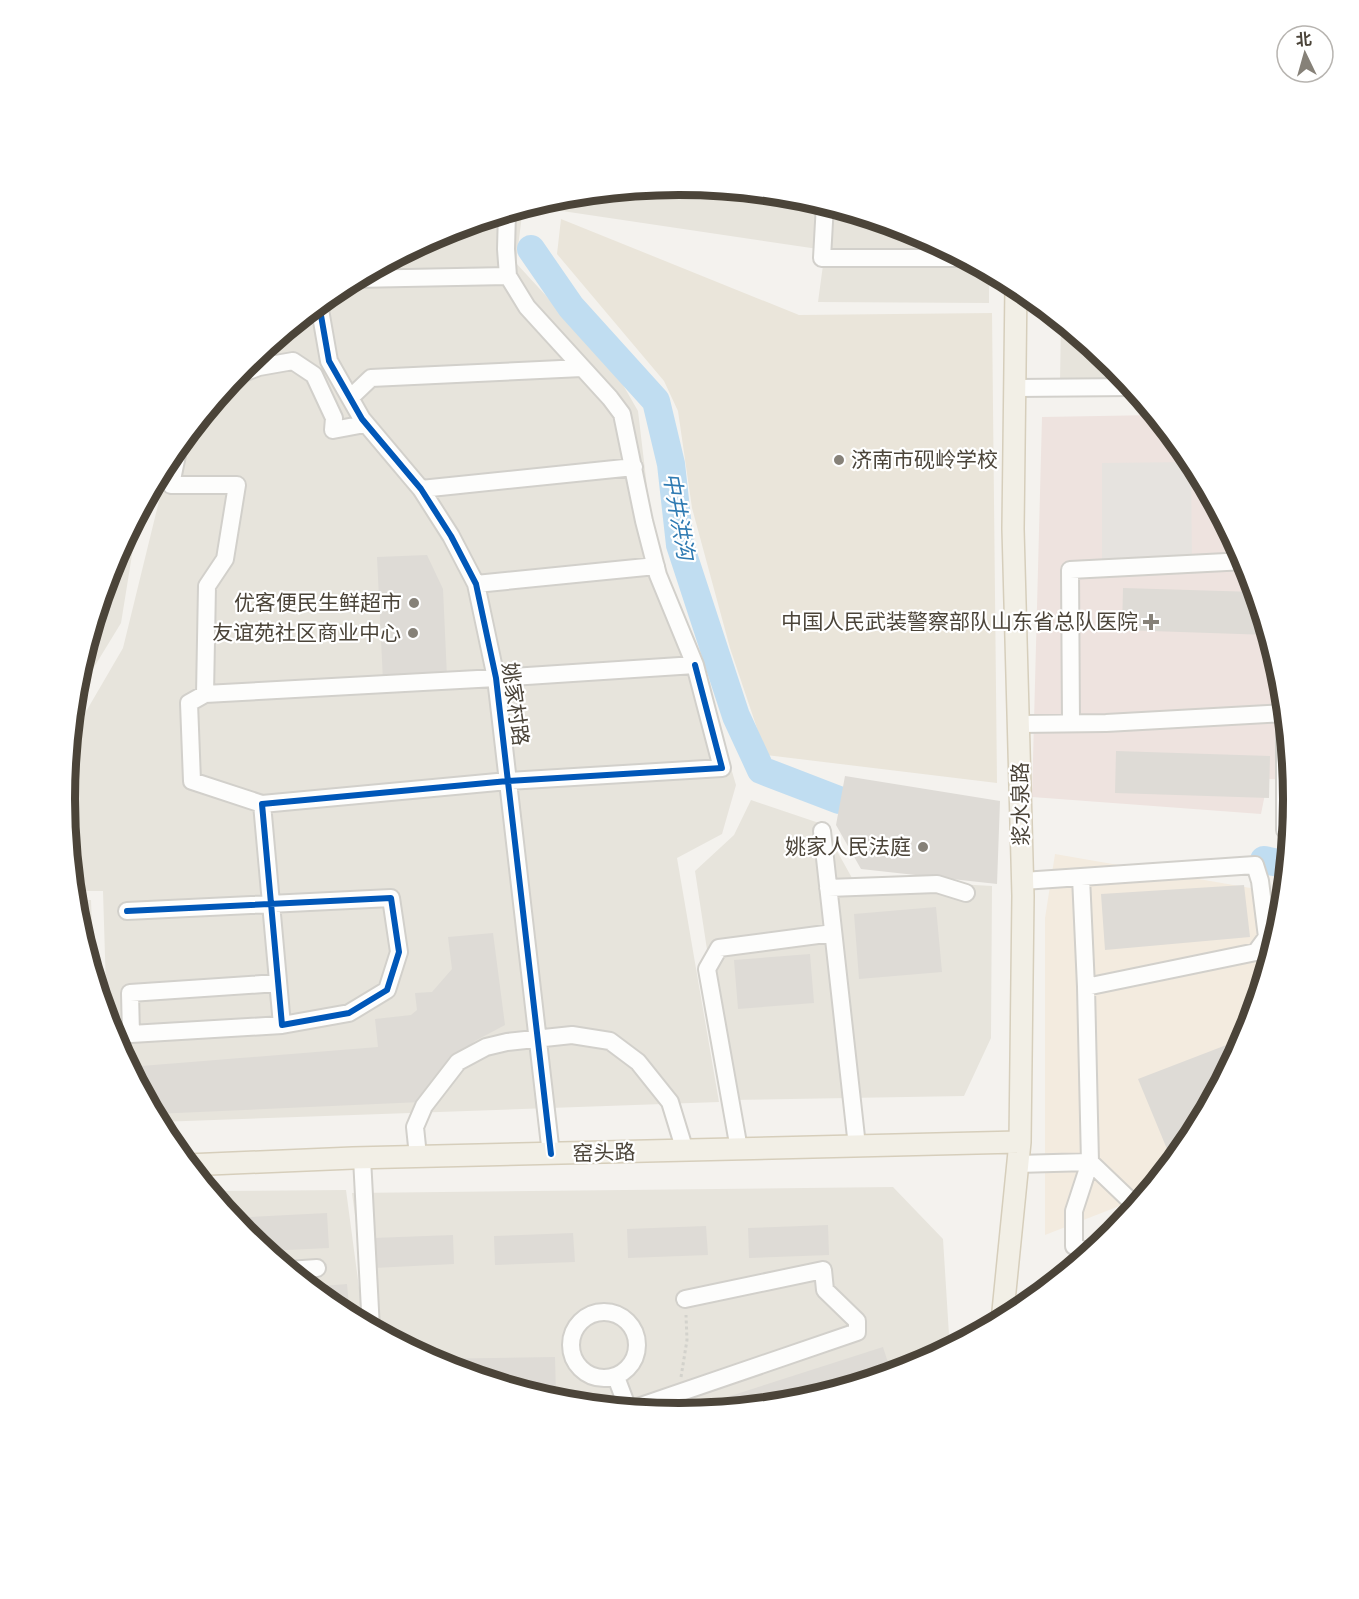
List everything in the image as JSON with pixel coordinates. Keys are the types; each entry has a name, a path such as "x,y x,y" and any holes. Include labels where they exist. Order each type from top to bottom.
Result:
{"main road":[{"name":"浆水泉路","path":"1004,1309 1020,1142 1023,881 1012,529 1016,298"},
{"name":"窑头路","path":"198,1165 418,1156 1020,1142"}],"street":[{"path":"824,213 822,258 949,258"},
{"path":"507,221 508,276 527,308 622,414 644,521 656,566 695,665 722,768 508,782 262,804 192,781 189,703 205,694 695,665"},
{"path":"373,279 508,276"},
{"name":"姚家村路","path":"320,314 329,361 350,398 366,424 421,489 451,536 476,584 496,678 551,1154"},
{"path":"256,368 293,361 314,375 334,418 333,430 366,424"},
{"path":"350,398 371,378 582,368"},
{"path":"1014,388 1121,387"},
{"path":"421,489 634,467"},
{"path":"174,468 171,485 237,484 225,559 207,586 205,694"},
{"path":"1071,723 1070,570 1235,562"},
{"path":"476,584 656,566"},
{"path":"1019,724 1071,723 1277,709"},
{"path":"262,804 282,1024"},
{"path":"822,831 857,1146"},
{"path":"1023,881 1255,865 1260,881 1267,937 1256,952 1086,987"},
{"path":"1081,877 1090,1162 1074,1211 1074,1246 1083,1249"},
{"path":"828,888 936,885 966,892"},
{"path":"127,911 392,898 399,952 387,990 349,1013 282,1024 131,1034 130,993 278,983"},
{"path":"739,1149 707,969 718,948 834,933"},
{"path":"418,1156 415,1127 424,1106 458,1062 486,1047 507,1042 572,1035 610,1041 638,1062 670,1102 686,1151"},
{"path":"362,1158 370,1319"},
{"path":"1017,1164 1090,1162 1131,1201"},
{"path":"300,1269 317,1268"},
{"path":"647,1403 857,1332 857,1322 825,1290 823,1270 685,1299"},
{"path":"612,1312 630,1324 636,1334 637,1354 625,1372 616,1377 595,1378 584,1373 576,1364 570,1343 573,1332 589,1315 612,1312"},
{"path":"616,1377 626,1402"}],"path":[{"path":"678,1393 687,1340 685,1299"}],"shaded area":[{"path":"640,196 719,196 758,200 823,213 818,249 552,209 601,200"},
{"path":"830,215 874,227 911,241 947,257 989,280 989,303 818,302"},
{"path":"522,216 516,263 615,371 638,411 655,554 714,711 736,785 722,834 677,858 719,1102 168,1122 137,1067 107,994 103,891 82,891 76,839 76,760 80,722 123,648 162,487 200,432 225,401 281,345 344,297 377,276 448,241"},
{"name":"济南市砚岭学校","path":"561,219 799,315 992,313 997,783 766,755 730,648 692,508 678,411 664,381 557,254"},
{"path":"1061,331 1116,381 1060,382"},
{"name":"中国人民武装警察部队山东省总队医院","path":"1145,415 1182,464 1203,497 1222,532 1252,605 1272,682 1279,721 1283,780 1268,779 1261,814 1032,797 1042,417"},
{"path":"1181,462 1191,478 1192,567 1102,568 1102,463"},
{"path":"135,537 121,623 88,677 107,605"},
{"path":"751,800 822,824 852,878 992,886 991,1038 964,1096 730,1100 695,871 734,835"},
{"path":"1055,854 1276,893 1263,956 1238,1031 1222,1067 1182,1135 1131,1202 1045,1235 1045,918"},
{"path":"84,900 91,900 93,941"},
{"path":"893,1187 943,1239 949,1335 945,1343 874,1372 836,1383 758,1399 719,1403 640,1403 601,1399 523,1383 448,1358 412,1342 369,1318 352,1193"},
{"path":"346,1190 363,1314 312,1279 281,1254 252,1227 219,1191"}],"building":[{"name":"友谊苑社区商业中心","path":"427,555 443,589 447,677 383,681 377,557"},
{"path":"1123,588 1247,592 1261,635 1122,630"},
{"path":"1116,751 1270,756 1269,798 1115,793"},
{"name":"姚家人民法庭","path":"845,776 1000,801 997,884 861,869 836,825"},
{"path":"1244,885 1250,937 1105,950 1101,894"},
{"path":"936,907 942,972 859,979 854,914"},
{"path":"493,933 505,1025 475,1041 444,1068 421,1102 163,1114 137,1066 378,1047 375,1019 411,1015 417,1010 415,993 432,992 452,969 448,937"},
{"path":"810,954 814,1003 738,1009 734,960"},
{"path":"1229,1044 1231,1048 1203,1102 1174,1146 1167,1149 1138,1079"},
{"path":"327,1213 329,1248 277,1250 243,1217"},
{"path":"828,1225 829,1255 749,1258 748,1228"},
{"path":"706,1226 708,1255 628,1258 627,1229"},
{"path":"573,1233 575,1262 495,1265 494,1236"},
{"path":"453,1235 454,1264 374,1268 373,1238"},
{"path":"347,1284 349,1305 344,1302 322,1286"},
{"path":"883,1347 889,1366 836,1383 797,1392 758,1399 707,1403"},
{"path":"555,1357 556,1391 485,1372 450,1359"}],"waterway":[{"name":"中井洪沟","path":"531,249 571,307 656,401 671,464 680,545 736,716 761,770 839,800"},
{"name":"中井洪沟","path":"1264,860 1280,863"}],"cycle path":[{"path":"321,314 329,361 362,419 421,489 451,536 476,584 496,678 551,1154"},
{"path":"127,911 391,898 399,952 387,990 349,1013 282,1025 274,942 272,914 270,886 262,804 508,781 722,768 695,665"}],"place":[{"name":"济南市砚岭学校","path":"839,460"},
{"name":"优客便民生鲜超市","path":"414,603"},
{"name":"中国人民武装警察部队山东省总队医院","path":"1151,622"},
{"name":"友谊苑社区商业中心","path":"413,633"},
{"name":"姚家人民法庭","path":"923,847"}]}
